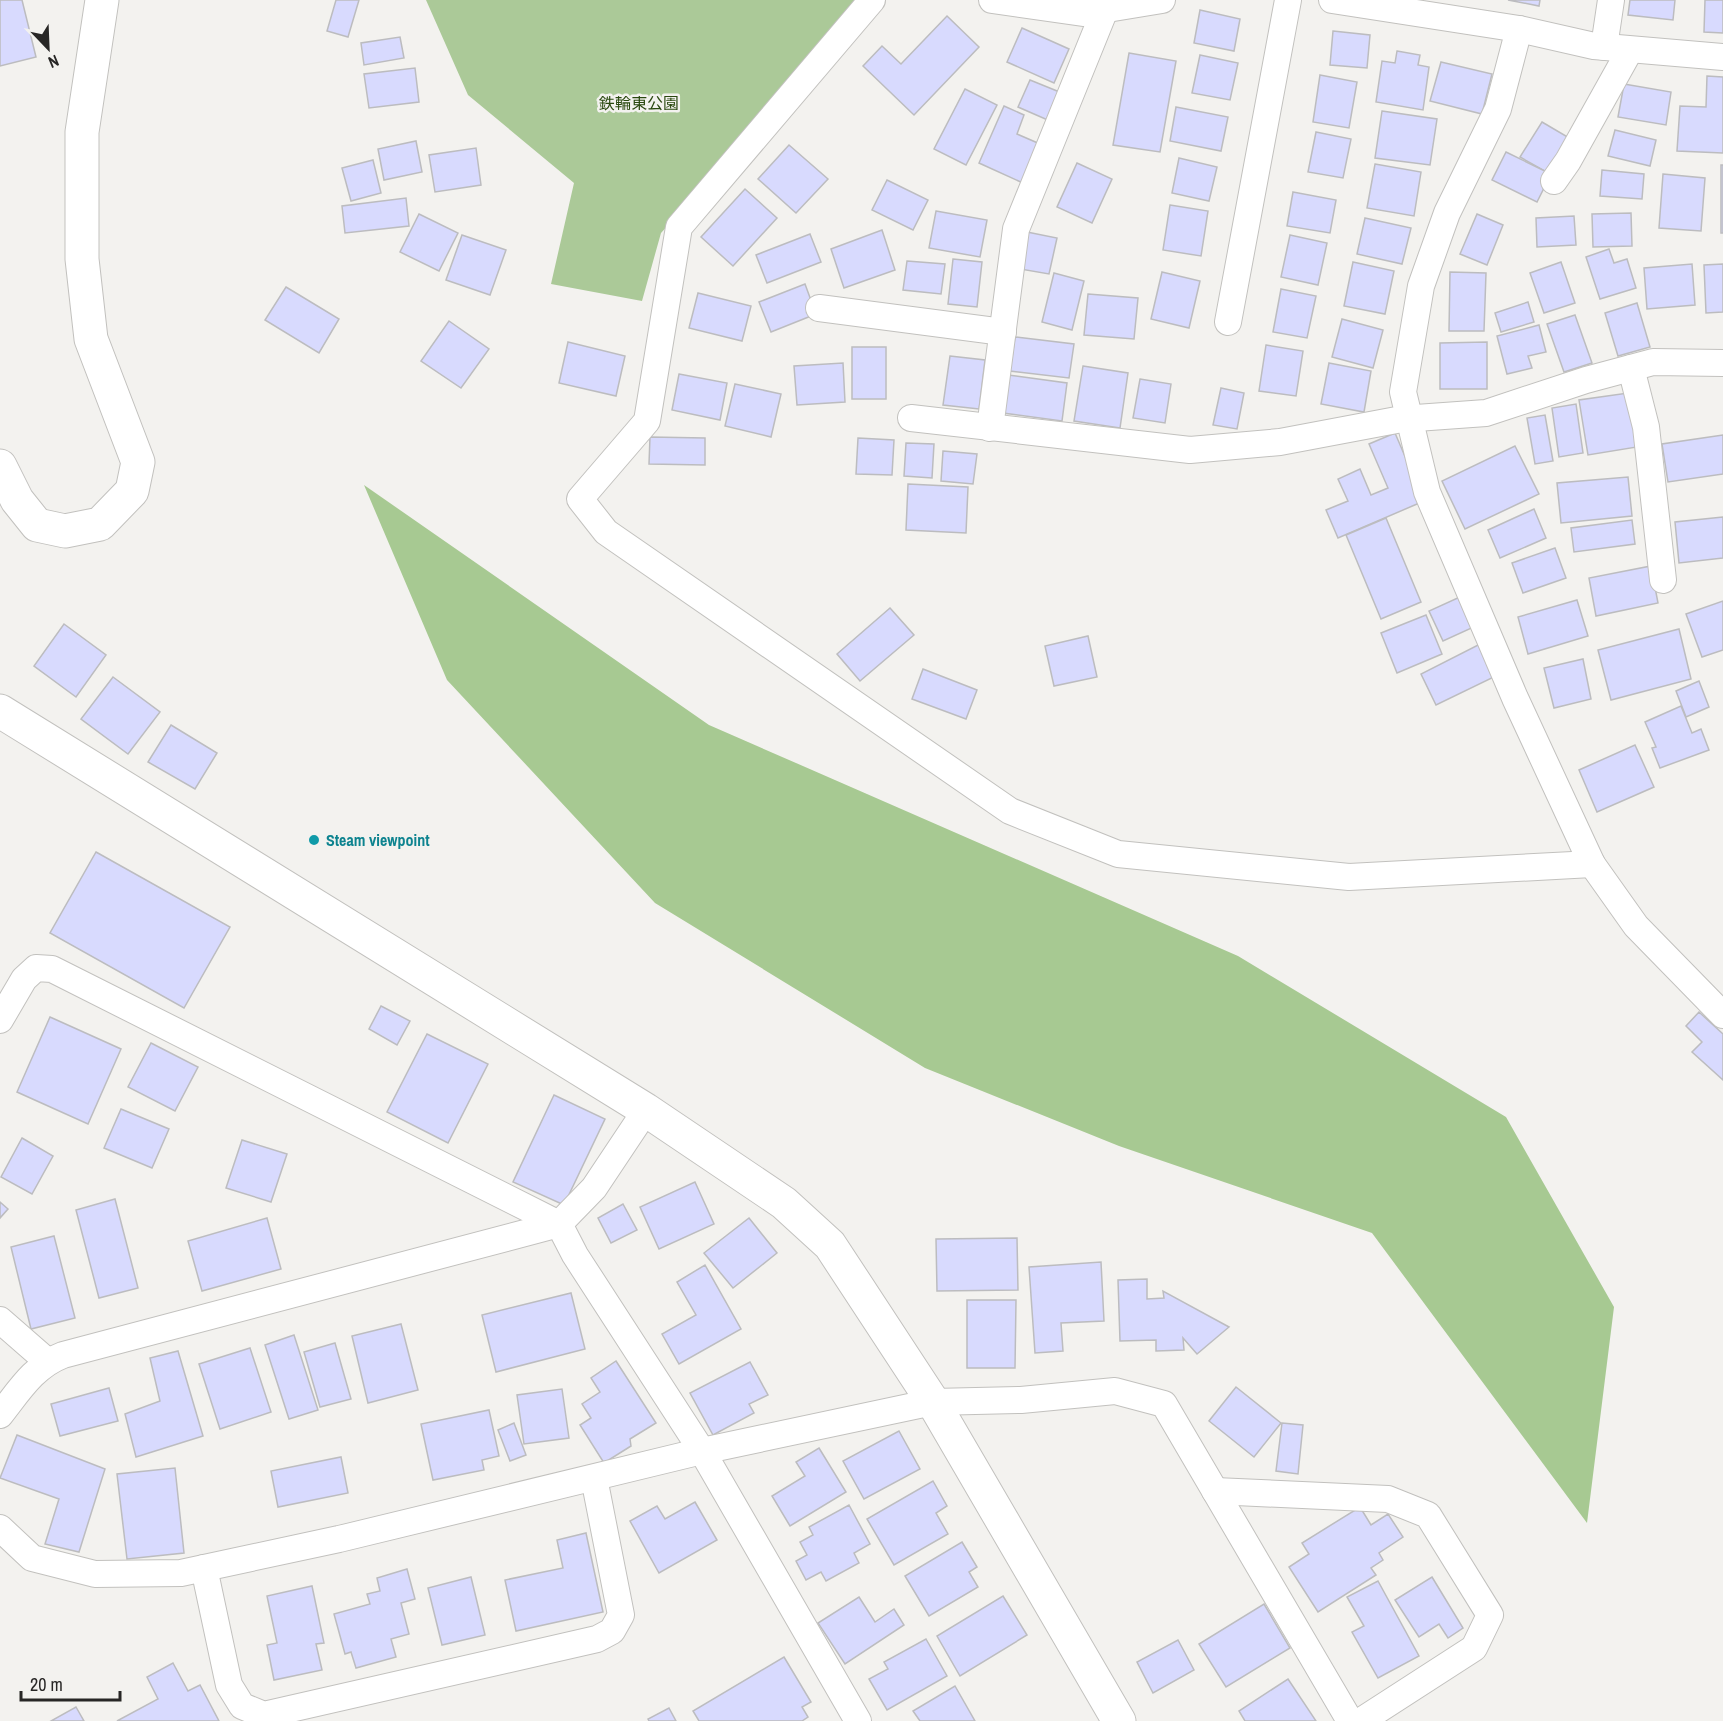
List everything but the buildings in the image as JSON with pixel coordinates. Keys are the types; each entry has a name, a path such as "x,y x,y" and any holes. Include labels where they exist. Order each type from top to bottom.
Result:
{"street":[{"path":"0,466 17,501 37,525 65,531 100,524 132,491 138,462 91,339 82,259 82,132 102,0"},
{"path":"872,0 679,227 647,421 580,499 606,532 1010,811 1118,854 1349,877 1592,864"},
{"path":"992,0 1090,8 1162,0"},
{"path":"1228,322 1288,0"},
{"path":"1332,0 1401,5 1605,47 1723,57"},
{"path":"1605,47 1611,0"},
{"path":"990,428 1016,229 1090,8"},
{"path":"1520,29 1498,109 1447,213 1421,286 1403,392 1427,492 1515,698 1592,864 1636,926 1723,1015"},
{"path":"1554,181 1630,50"},
{"path":"819,308 1003,333"},
{"path":"911,418 1190,450 1280,442 1409,419 1486,413 1586,380 1653,362 1723,363"},
{"path":"1631,368 1646,427 1663,580"},
{"path":"0,711 646,1110 784,1203 830,1245 933,1402 1119,1721"},
{"path":"1,1014 24,979 36,968 52,969 559,1224 575,1255 702,1451 858,1721"},
{"path":"0,1415 35,1371 47,1361 559,1224 594,1188 646,1110"},
{"path":"0,1320 47,1361"},
{"path":"0,1528 32,1557 95,1574 182,1573 702,1451 933,1402 1021,1400 1115,1391 1164,1404 1350,1721"},
{"path":"204,1568 229,1685 242,1706 264,1715 597,1639 612,1631 621,1615 594,1478"},
{"path":"1215,1491 1388,1499 1428,1515 1490,1615 1474,1648 1361,1721"}],"green space":[{"name":"鉄輪東公園","path":"426,0 871,0 661,233 642,301 551,284 574,183 468,95"},
{"path":"364,485 709,725 1238,956 1506,1117 1614,1307 1587,1523 1372,1233 1119,1146 925,1068 655,903 447,680"}],"place":[{"name":"Steam viewpoint","path":"314,840"}]}
